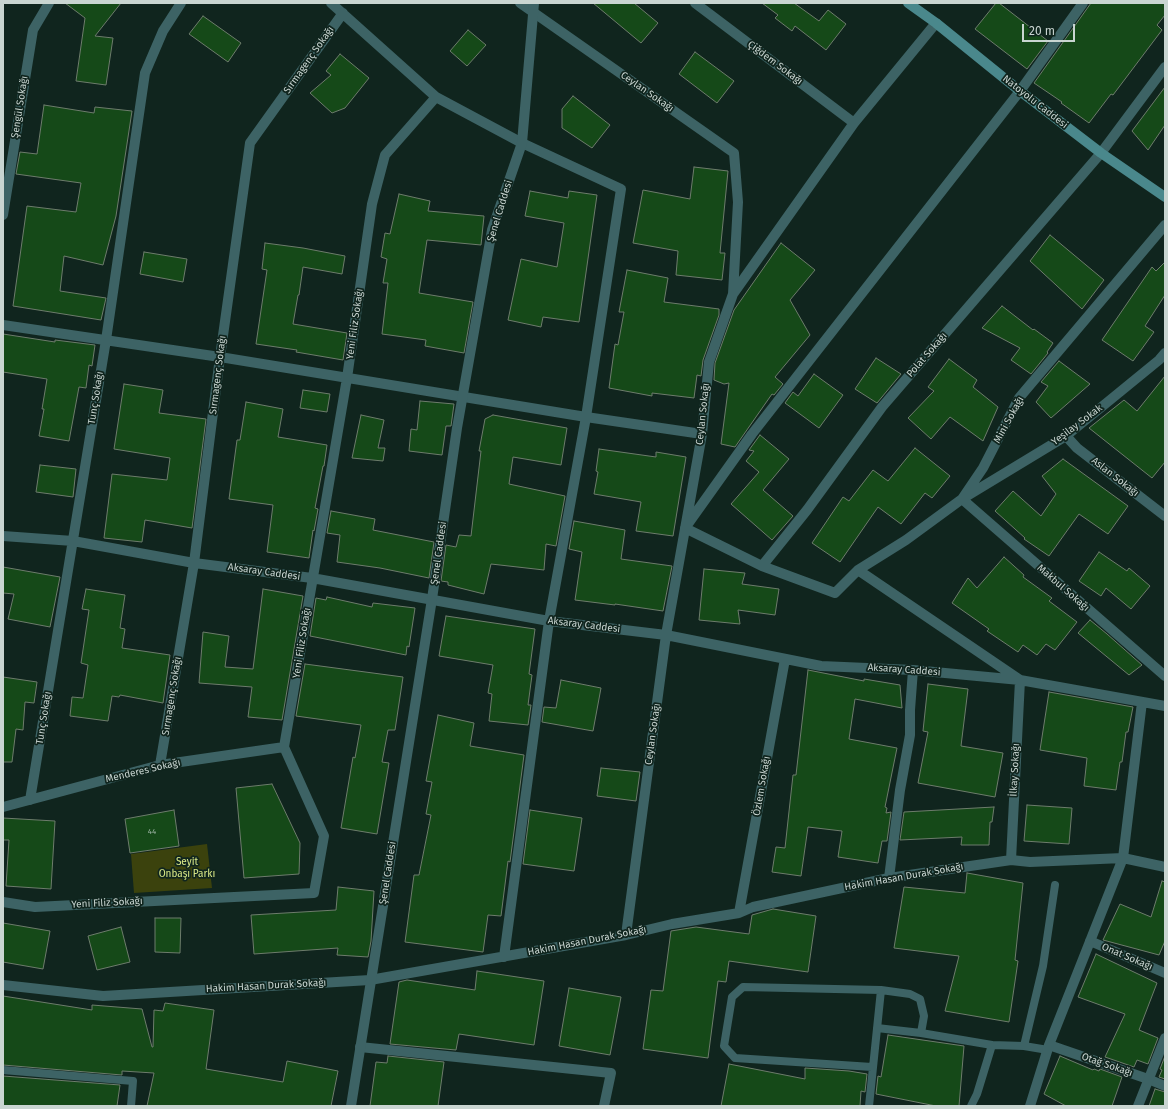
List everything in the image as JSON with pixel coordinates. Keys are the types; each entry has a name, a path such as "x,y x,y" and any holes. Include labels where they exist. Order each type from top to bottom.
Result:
{"main road":[{"name":"Natoyolu Caddesi","path":"908,3 936,23 1020,91 1101,153 1165,197"}],"street":[{"name":"Şengül Sokağı","path":"3,215 32,30 49,3"},
{"name":"Tunç Sokağı","path":"30,800 106,340 145,73 163,31 181,3"},
{"path":"331,3 436,97 522,142 621,189 586,417 549,621 504,957"},
{"name":"Ceylan Sokağı","path":"520,3 533,8 734,153 738,202 733,294 709,362 702,434 666,635 626,936"},
{"name":"Çiğdem Sokağı","path":"695,3 854,123"},
{"path":"762,566 685,528 752,434 1020,91 1083,3"},
{"name":"Şenel Caddesi","path":"351,1106 432,599 457,428 464,396 492,230 522,142 533,8"},
{"name":"Sırmagenç Sokağı","path":"160,765 194,563 220,358 250,143 342,13"},
{"path":"733,294 854,123 936,23"},
{"name":"Polat Sokağı","path":"762,566 807,510 882,407 1101,153 1165,67"},
{"name":"Yeni Filiz Sokağı","path":"3,902 35,907 314,893 324,836 284,747 347,378 372,204 385,155 436,97"},
{"name":"Mini Sokağı","path":"762,566 835,593 858,570 906,540 962,499 983,468 1019,398 1165,225"},
{"path":"3,325 702,434"},
{"name":"Yeşilay Sokak","path":"962,499 1066,436 1163,359"},
{"name":"Aslan Sokağı","path":"1066,436 1077,448 1165,516"},
{"name":"Makbul Sokağı","path":"962,499 1165,676"},
{"name":"Aksaray Caddesi","path":"3,536 73,541 194,563 312,578 549,621 666,635 821,666 913,670 1020,680 1165,706"},
{"path":"858,570 1020,680"},
{"name":"Özlem Sokağı","path":"739,913 785,659"},
{"path":"889,878 900,790 910,735 913,670"},
{"name":"İlkay Sokağı","path":"1011,860 1020,680"},
{"path":"1030,1106 1048,1048 1124,858 1142,702"},
{"name":"Menderes Sokağı","path":"3,807 160,765 284,747"},
{"name":"Hakim Hasan Durak Sokağı","path":"3,985 103,996 370,980 626,936 672,924 739,913 753,907 889,878 1011,860 1030,862 1124,858 1165,867"},
{"name":"Onat Sokağı","path":"1090,941 1165,973"},
{"path":"1138,1106 1165,1038"},
{"path":"360,1047 611,1073 604,1106"},
{"name":"Otağ Sokağı","path":"1048,1048 1148,1079 1165,1086"}],"lane":[{"path":"1024,1046 1042,966 1056,885"},
{"path":"872,1067 735,1058 724,1046 732,997 743,987 881,990 910,994 920,999 924,1016 921,1033"},
{"path":"869,1106 881,990"},
{"path":"877,1028 992,1044 1048,1048"},
{"path":"971,1106 977,1094 992,1044"},
{"path":"3,1070 133,1081 131,1106"}],"green space":[{"name":"Seyit Onbaşı Parkı","path":"207,844 212,888 134,893 131,854"}],"building":[{"path":"65,3 121,3 95,36 113,38 106,85 76,81 85,18"},
{"path":"593,3 634,3 658,23 641,43"},
{"path":"762,3 794,3 819,21 828,10 846,24 826,50 795,26 792,31 775,18 778,15"},
{"path":"996,3 999,3 1048,41 1027,69 975,29"},
{"path":"1091,3 1165,3 1165,15 1157,25 1162,30 1113,95 1111,94 1089,123 1034,83"},
{"path":"203,16 241,43 228,62 189,34"},
{"path":"468,30 486,45 467,66 450,51"},
{"path":"695,52 734,81 717,103 679,74"},
{"path":"340,54 369,78 345,108 332,113 310,93 331,75 326,71"},
{"path":"1165,87 1165,125 1148,150 1132,131"},
{"path":"573,96 610,125 592,148 562,128 562,109"},
{"path":"44,105 94,113 95,107 132,111 116,216 103,265 64,256 60,291 106,298 101,320 13,306 27,206 76,212 81,183 16,174 20,152 37,154"},
{"path":"694,167 728,171 720,253 725,253 722,280 676,275 678,251 633,243 643,190 690,199"},
{"path":"530,191 568,198 569,191 597,195 579,322 543,317 541,327 508,320 521,259 557,267 564,223 525,216"},
{"path":"399,194 430,201 428,211 484,216 481,245 427,240 419,293 473,302 464,353 425,346 426,340 382,334 388,283 383,283 387,259 381,257 385,233 390,234"},
{"path":"1050,235 1104,280 1082,309 1030,261"},
{"path":"265,243 345,256 342,274 303,267 293,324 347,333 343,360 296,352 297,350 256,344 267,270 262,269"},
{"path":"781,243 815,270 790,300 810,335 775,377 783,384 774,395 772,394 735,447 721,444 729,383 724,384 714,380 715,363 734,310"},
{"path":"144,252 187,259 183,282 140,274"},
{"path":"1165,262 1165,295 1145,326 1154,332 1133,361 1102,340 1152,267 1156,271"},
{"path":"627,270 668,278 664,302 719,309 719,315 703,360 701,376 697,375 694,398 652,393 652,396 609,388 615,344 618,345 624,312 619,312"},
{"path":"1002,306 1033,330 1034,329 1053,343 1047,352 1048,353 1031,374 1011,360 1020,348 982,328"},
{"path":"3,334 55,342 55,340 95,345 92,366 89,365 86,388 79,387 69,441 39,436 47,379 3,372"},
{"path":"876,358 901,374 877,403 855,389"},
{"path":"949,359 977,380 973,387 998,407 983,441 950,417 931,439 908,418 934,391 928,387"},
{"path":"1059,361 1090,384 1051,418 1036,402 1048,386 1041,382"},
{"path":"814,374 843,395 819,428 785,403 793,392 798,396"},
{"path":"1165,376 1165,462 1152,478 1089,428 1124,400 1137,411"},
{"path":"124,384 163,390 159,413 206,419 192,528 145,520 142,542 104,538 112,474 167,480 170,458 114,449"},
{"path":"303,390 330,394 327,412 300,408"},
{"path":"420,401 454,404 451,426 446,426 442,455 409,451 411,429 417,430"},
{"path":"246,402 283,409 278,437 327,445 315,508 318,509 309,558 267,552 273,505 229,499 237,440 240,440"},
{"path":"361,415 384,420 378,448 385,448 383,461 352,458"},
{"path":"493,415 567,428 561,465 513,457 509,484 565,496 556,546 546,544 544,570 491,564 484,594 448,585 448,582 441,581 446,545 456,547 459,535 471,536 481,451 479,451 485,419"},
{"path":"760,435 789,459 763,490 793,516 772,540 731,504 759,472 746,461 754,451 749,450"},
{"path":"915,448 950,476 932,498 925,493 901,524 878,507 840,562 812,543 843,497 849,501 873,470 888,481"},
{"path":"599,449 656,457 656,452 686,457 673,536 636,531 641,502 594,494 598,472 596,471"},
{"path":"1063,459 1128,506 1108,534 1079,514 1049,556 1024,539 1025,538 995,511 1013,491 1041,516 1056,494 1042,476"},
{"path":"40,465 76,469 73,497 36,492"},
{"path":"331,511 375,519 373,530 434,542 429,578 380,568 337,562 340,535 327,533"},
{"path":"574,521 625,530 621,559 672,566 663,611 575,600 582,552 569,549"},
{"path":"1099,552 1127,571 1129,568 1150,586 1131,609 1106,588 1101,596 1079,581"},
{"path":"1004,557 1024,575 1023,577 1052,598 1049,601 1077,622 1055,650 1046,644 1037,655 1023,645 1018,652 987,631 989,629 952,603 968,578 977,588"},
{"path":"3,567 60,577 50,627 8,619 14,594 3,593"},
{"path":"704,569 745,573 742,584 779,589 775,615 738,610 740,624 699,620"},
{"path":"86,589 125,595 120,628 125,629 122,648 170,655 163,703 120,695 119,697 112,696 108,721 70,716 72,697 83,698 88,665 81,663 89,610 82,609"},
{"path":"263,589 303,596 282,720 248,717 252,687 199,683 203,632 229,636 225,667 253,669"},
{"path":"327,597 372,607 373,603 415,608 409,647 407,646 406,655 310,636 316,598 326,600"},
{"path":"446,616 535,629 529,674 532,675 528,705 531,705 528,725 489,721 492,694 488,693 493,665 439,656"},
{"path":"1090,620 1142,665 1129,675 1078,633"},
{"path":"305,664 403,677 395,730 388,730 382,762 389,763 377,834 341,828 353,757 355,758 361,725 296,716"},
{"path":"808,670 864,681 864,679 900,685 902,708 855,699 849,739 897,748 885,807 887,808 886,813 891,812 887,841 882,841 878,863 838,857 842,831 808,827 801,876 772,872 776,847 785,848 793,775 796,775"},
{"path":"3,677 37,682 34,703 25,702 23,730 16,729 12,762 3,762"},
{"path":"561,680 601,688 593,731 542,722 544,707 556,708"},
{"path":"928,684 968,689 961,746 1003,753 995,797 918,783 928,732 923,731"},
{"path":"1049,692 1133,707 1128,732 1126,732 1116,790 1084,786 1087,758 1040,750"},
{"path":"438,715 474,723 470,746 524,755 510,862 508,861 501,916 488,915 483,952 405,942 414,875 419,875 431,815 426,814 432,782 426,781"},
{"path":"601,768 640,772 636,801 597,796"},
{"path":"272,784 300,843 299,874 244,878 236,788"},
{"path":"1027,805 1072,808 1069,844 1024,841"},
{"path":"994,807 992,822 990,822 989,845 961,845 962,837 900,840 904,812"},
{"path":"174,810 179,846 130,853 125,819"},
{"path":"530,810 582,818 574,871 523,864"},
{"path":"3,818 55,821 51,889 6,886 9,840 3,840"},
{"path":"967,873 1023,883 1015,960 1018,961 1009,1022 945,1011 959,956 894,948 904,887 965,893"},
{"path":"1162,881 1165,882 1165,941 1159,955 1103,940 1120,904 1151,917"},
{"path":"338,887 374,891 371,941 368,957 337,955 338,948 254,954 251,915 336,910"},
{"path":"773,909 816,916 808,972 729,961 726,982 718,981 708,1058 643,1049 651,990 663,991 671,931 696,927 749,934 752,915"},
{"path":"155,918 181,918 180,953 155,952"},
{"path":"3,923 50,931 43,969 3,962"},
{"path":"121,927 130,962 97,970 88,936"},
{"path":"1096,954 1157,983 1139,1030 1158,1038 1148,1064 1137,1060 1134,1067 1105,1057 1125,1014 1078,997"},
{"path":"477,971 544,981 534,1045 459,1034 456,1050 390,1044 399,982 407,980 475,990"},
{"path":"569,988 621,997 610,1055 559,1046"},
{"path":"3,996 92,1010 92,1005 142,1009 152,1047 154,1010 163,1011 165,1003 214,1010 206,1069 283,1082 287,1061 338,1071 331,1106 147,1106 154,1073 122,1071 122,1075 3,1065"},
{"path":"888,1035 964,1046 959,1106 936,1106 876,1094 878,1076 881,1077"},
{"path":"388,1056 444,1062 438,1106 370,1106 376,1062 387,1063"},
{"path":"1060,1056 1093,1070 1099,1071 1100,1069 1122,1077 1112,1106 1066,1106 1044,1094"},
{"path":"1165,1056 1165,1079 1159,1077 1162,1070 1160,1069"},
{"path":"729,1064 805,1079 805,1068 849,1071 867,1074 865,1092 861,1091 860,1106 721,1106"},
{"path":"3,1076 120,1085 117,1106 3,1106"},
{"path":"1155,1089 1165,1092 1165,1106 1149,1106"}]}
